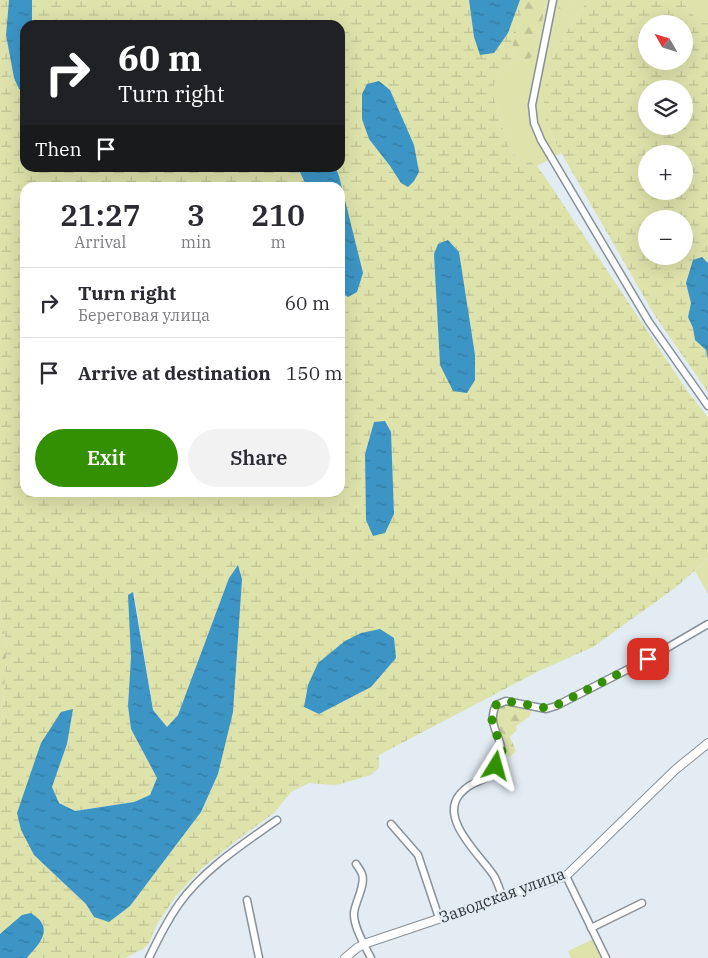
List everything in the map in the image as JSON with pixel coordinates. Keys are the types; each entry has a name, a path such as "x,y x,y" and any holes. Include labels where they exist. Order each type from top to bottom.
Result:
{"street":[{"path":"553,0 532,105 534,123 541,140 649,322 708,406"},
{"path":"503,898 495,877 460,830 455,817 454,804 458,796 470,785 487,778 500,759 502,751 492,720 495,707 499,703 506,701 546,708 556,706 648,659 708,624"},
{"name":"Заводская улица","path":"345,958 364,944 566,876 675,770 708,743"},
{"path":"150,958 164,928 180,903 203,877 235,850 277,820"},
{"path":"391,824 418,855 440,918"},
{"path":"356,864 363,878 354,914 354,922 371,958"},
{"path":"566,876 606,958"},
{"path":"247,900 259,958"},
{"path":"591,928 642,903"}],"green space":[{"path":"0,0 9,0 6,35 14,78 20,89 20,172 300,172 305,182 20,182 20,497 345,497 345,295 348,297 357,292 345,215 345,182 340,182 338,172 345,172 345,20 32,20 32,0 469,0 474,37 508,33 520,0 525,0 512,47 516,58 501,69 494,83 494,99 509,148 518,159 537,166 688,392 708,417 708,559 675,588 593,647 539,671 379,755 379,768 371,775 334,785 309,783 291,792 274,813 200,870 176,896 157,924 149,943 143,949 125,958 27,958 42,939 0,934 0,732 7,649 0,602","holes":["362,94 401,183 369,139 362,118","374,422 366,520 365,454","238,565 218,774 201,812 130,906 94,917 86,904 34,855 72,709 67,744 52,787 59,803 75,811 134,802 150,795 157,778 131,729 128,706 134,593 153,710 167,727 178,715 229,578","371,687 319,714 304,707"]},
{"path":"525,0 546,0 534,55 526,61 516,58 512,47"},
{"path":"546,0 560,0 558,21 573,0 588,0 559,43 547,75 546,123 561,153 537,166 518,159 509,148 494,99 494,83 501,69 516,58 526,61 534,55"},
{"path":"560,0 573,0 558,21 557,16"},
{"path":"588,0 684,0 687,8 701,23 708,23 708,263 702,257 686,283 691,303 688,317 693,328 695,340 706,350 708,359 708,392 655,316 546,123 544,105 547,75 559,43"},
{"path":"684,0 708,0 708,23 701,23 687,8"},
{"path":"708,559 708,594 695,571"},
{"path":"0,602 7,649 0,732"},
{"path":"505,704 531,711 530,716 516,726 517,730 510,737 516,751 510,757 507,756 502,735 496,722 496,713 499,706"},
{"path":"593,939 602,958 571,958 568,951"}],"water":[{"path":"9,0 32,0 32,20 20,20 20,89 14,78 6,35"},
{"path":"469,0 520,0 508,33 494,53 480,55 474,37"},
{"path":"379,81 390,90 414,145 419,172 408,187 401,183 369,139 362,119 362,94 367,84"},
{"path":"300,172 338,172 340,182 305,182"},
{"path":"345,200 363,273 357,292 348,297 345,295"},
{"path":"448,240 459,252 475,355 475,380 467,393 453,391 440,365 434,254 438,244"},
{"path":"702,257 708,263 708,359 706,350 695,340 693,328 688,317 691,303 686,283 693,260"},
{"path":"385,421 391,432 394,514 385,533 373,536 366,520 365,454 374,422"},
{"path":"238,565 242,579 233,712 218,774 201,812 130,906 109,922 94,917 86,904 34,855 21,830 17,813 41,743 61,712 73,709 67,744 52,787 59,803 75,811 134,802 150,795 157,778 131,729 128,706 131,657 128,595 133,592 153,710 167,727 178,715 229,578"},
{"path":"380,629 394,638 396,658 371,687 319,714 304,707 308,685 318,663 345,641 361,633"},
{"path":"31,913 39,919 44,932 37,946 27,958 0,958 0,934 22,915"}],"route":[{"path":"496,766 502,751 492,717 498,704 506,701 551,708 648,659"}]}
